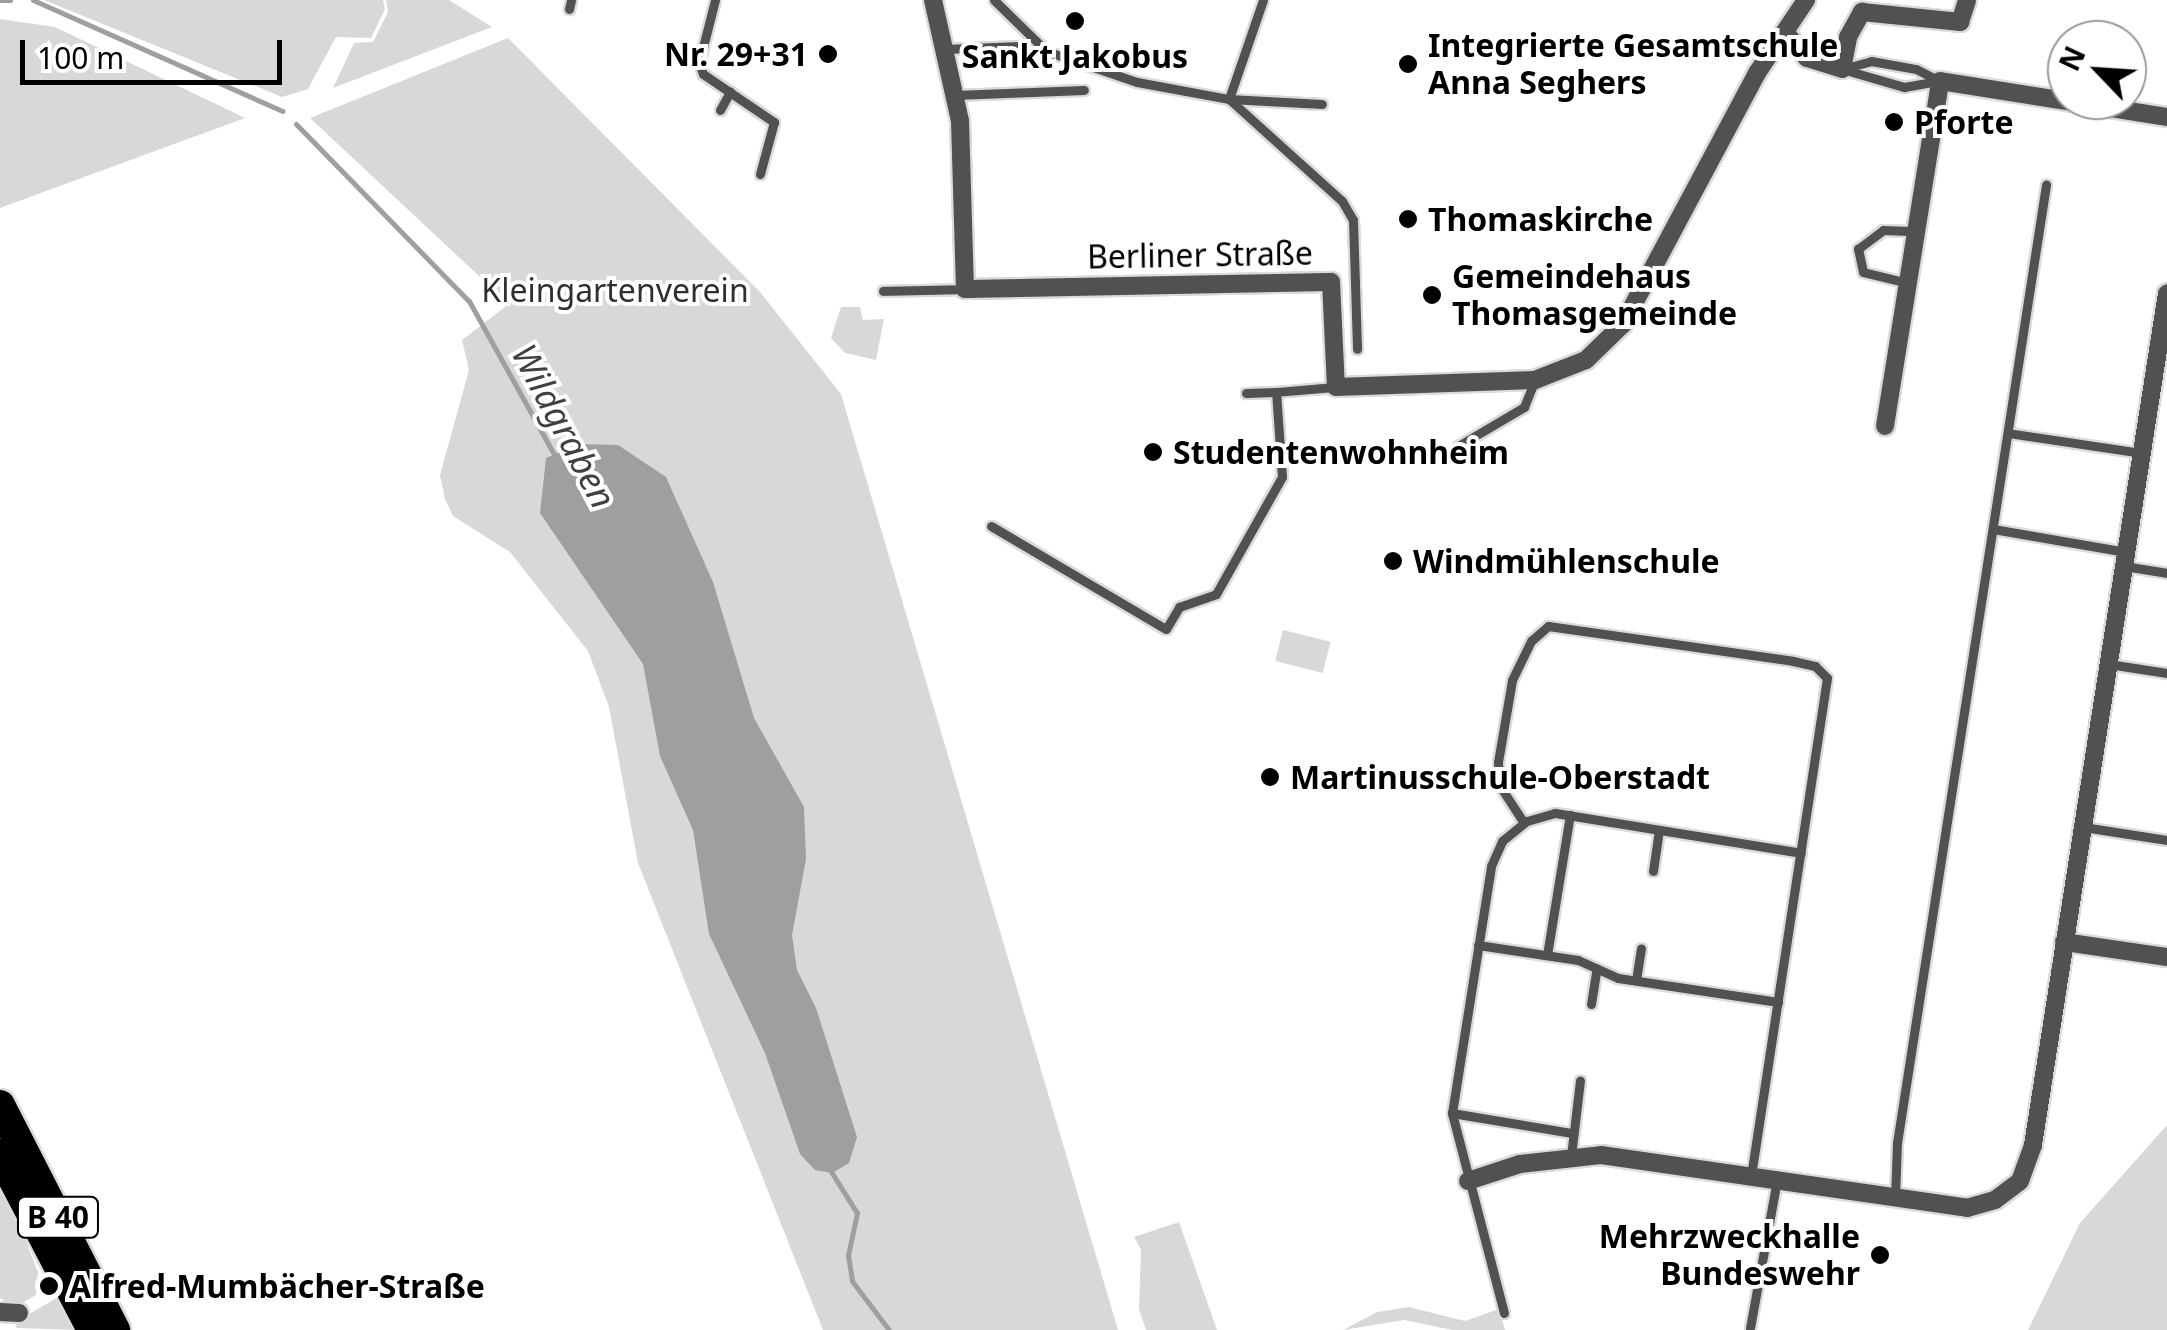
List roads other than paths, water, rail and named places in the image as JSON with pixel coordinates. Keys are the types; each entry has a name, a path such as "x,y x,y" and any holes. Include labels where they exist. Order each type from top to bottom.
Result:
{"highway":[{"name":"B 40","path":"0,1105 115,1330"},
{"name":"B 40","path":"0,1154 92,1330"}],"street":[{"path":"933,0 955,95 965,289"},
{"path":"1336,387 1535,380 1586,360 1623,324 1749,86 1806,0"},
{"path":"1786,32 1807,58 1842,69 1848,38 1862,12 1960,22 1967,0"},
{"path":"1886,426 1940,81 2167,117"},
{"name":"Berliner Straße","path":"965,289 1332,282 1336,387"},
{"path":"1468,1180 1571,1156 1628,1156 1967,1208 1995,1200 2020,1181 2034,1145 2167,293"},
{"path":"2064,942 2167,957"}],"lane":[{"path":"715,0 699,63 730,92 774,122 760,174"},
{"path":"994,0 1046,51 1137,82 1229,99 1322,104"},
{"path":"1229,99 1263,0"},
{"path":"944,48 1020,46"},
{"path":"1842,69 1871,61 1916,69 1940,81"},
{"path":"1842,69 1904,87 1940,81"},
{"path":"955,95 1084,90"},
{"path":"720,110 730,92"},
{"path":"1229,99 1348,209 1357,350"},
{"path":"1896,1199 1897,1143 2046,185"},
{"path":"1908,283 1864,272 1858,249 1883,230 1916,231"},
{"name":"Berliner Straße","path":"883,291 965,289"},
{"path":"1458,446 1524,407 1535,380"},
{"path":"1246,394 1336,387"},
{"path":"991,526 1166,629 1178,607 1216,594 1282,477 1276,392"},
{"path":"2008,433 2142,453"},
{"path":"1993,529 2167,572"},
{"path":"1524,823 1498,772 1512,680 1531,641 1558,624 1822,671 1828,688 1751,1176"},
{"path":"2108,664 2167,673"},
{"path":"1546,955 1570,815"},
{"path":"1504,1313 1452,1113 1494,854 1524,823 1570,815 1802,853"},
{"path":"2082,827 2167,840"},
{"path":"1652,871 1659,830"},
{"path":"1478,944 1546,955 1636,980 1778,1002"},
{"path":"1636,980 1641,948"},
{"path":"1592,1004 1598,968"},
{"path":"1571,1156 1580,1081"},
{"path":"1452,1113 1572,1133"},
{"path":"1750,1328 1777,1180"}],"waterway":[{"name":"Wildgraben","path":"0,0 10,0"},
{"name":"Wildgraben","path":"33,0 282,111"},
{"name":"Wildgraben","path":"296,124 469,301 556,458"},
{"name":"Wildgraben","path":"830,1170 857,1213 848,1255 852,1281 889,1330"}],"place":[{"name":"Sankt Jakobus","path":"1075,21"},
{"name":"Nr. 29+31","path":"828,54"},
{"name":"Integrierte Gesamtschule Anna Seghers","path":"1408,64"},
{"name":"Pforte","path":"1894,122"},
{"name":"Thomaskirche","path":"1408,219"},
{"name":"Gemeindehaus Thomasgemeinde","path":"1432,295"},
{"name":"Studentenwohnheim","path":"1153,452"},
{"name":"Windmühlenschule","path":"1393,561"},
{"name":"Martinusschule-Oberstadt","path":"1270,777"},
{"name":"Mehrzweckhalle Bundeswehr","path":"1880,1255"},
{"name":"Alfred-Mumbächer-Straße","path":"49,1286"}],"park label":[{"name":"Kleingartenverein","path":"615,290"}]}
